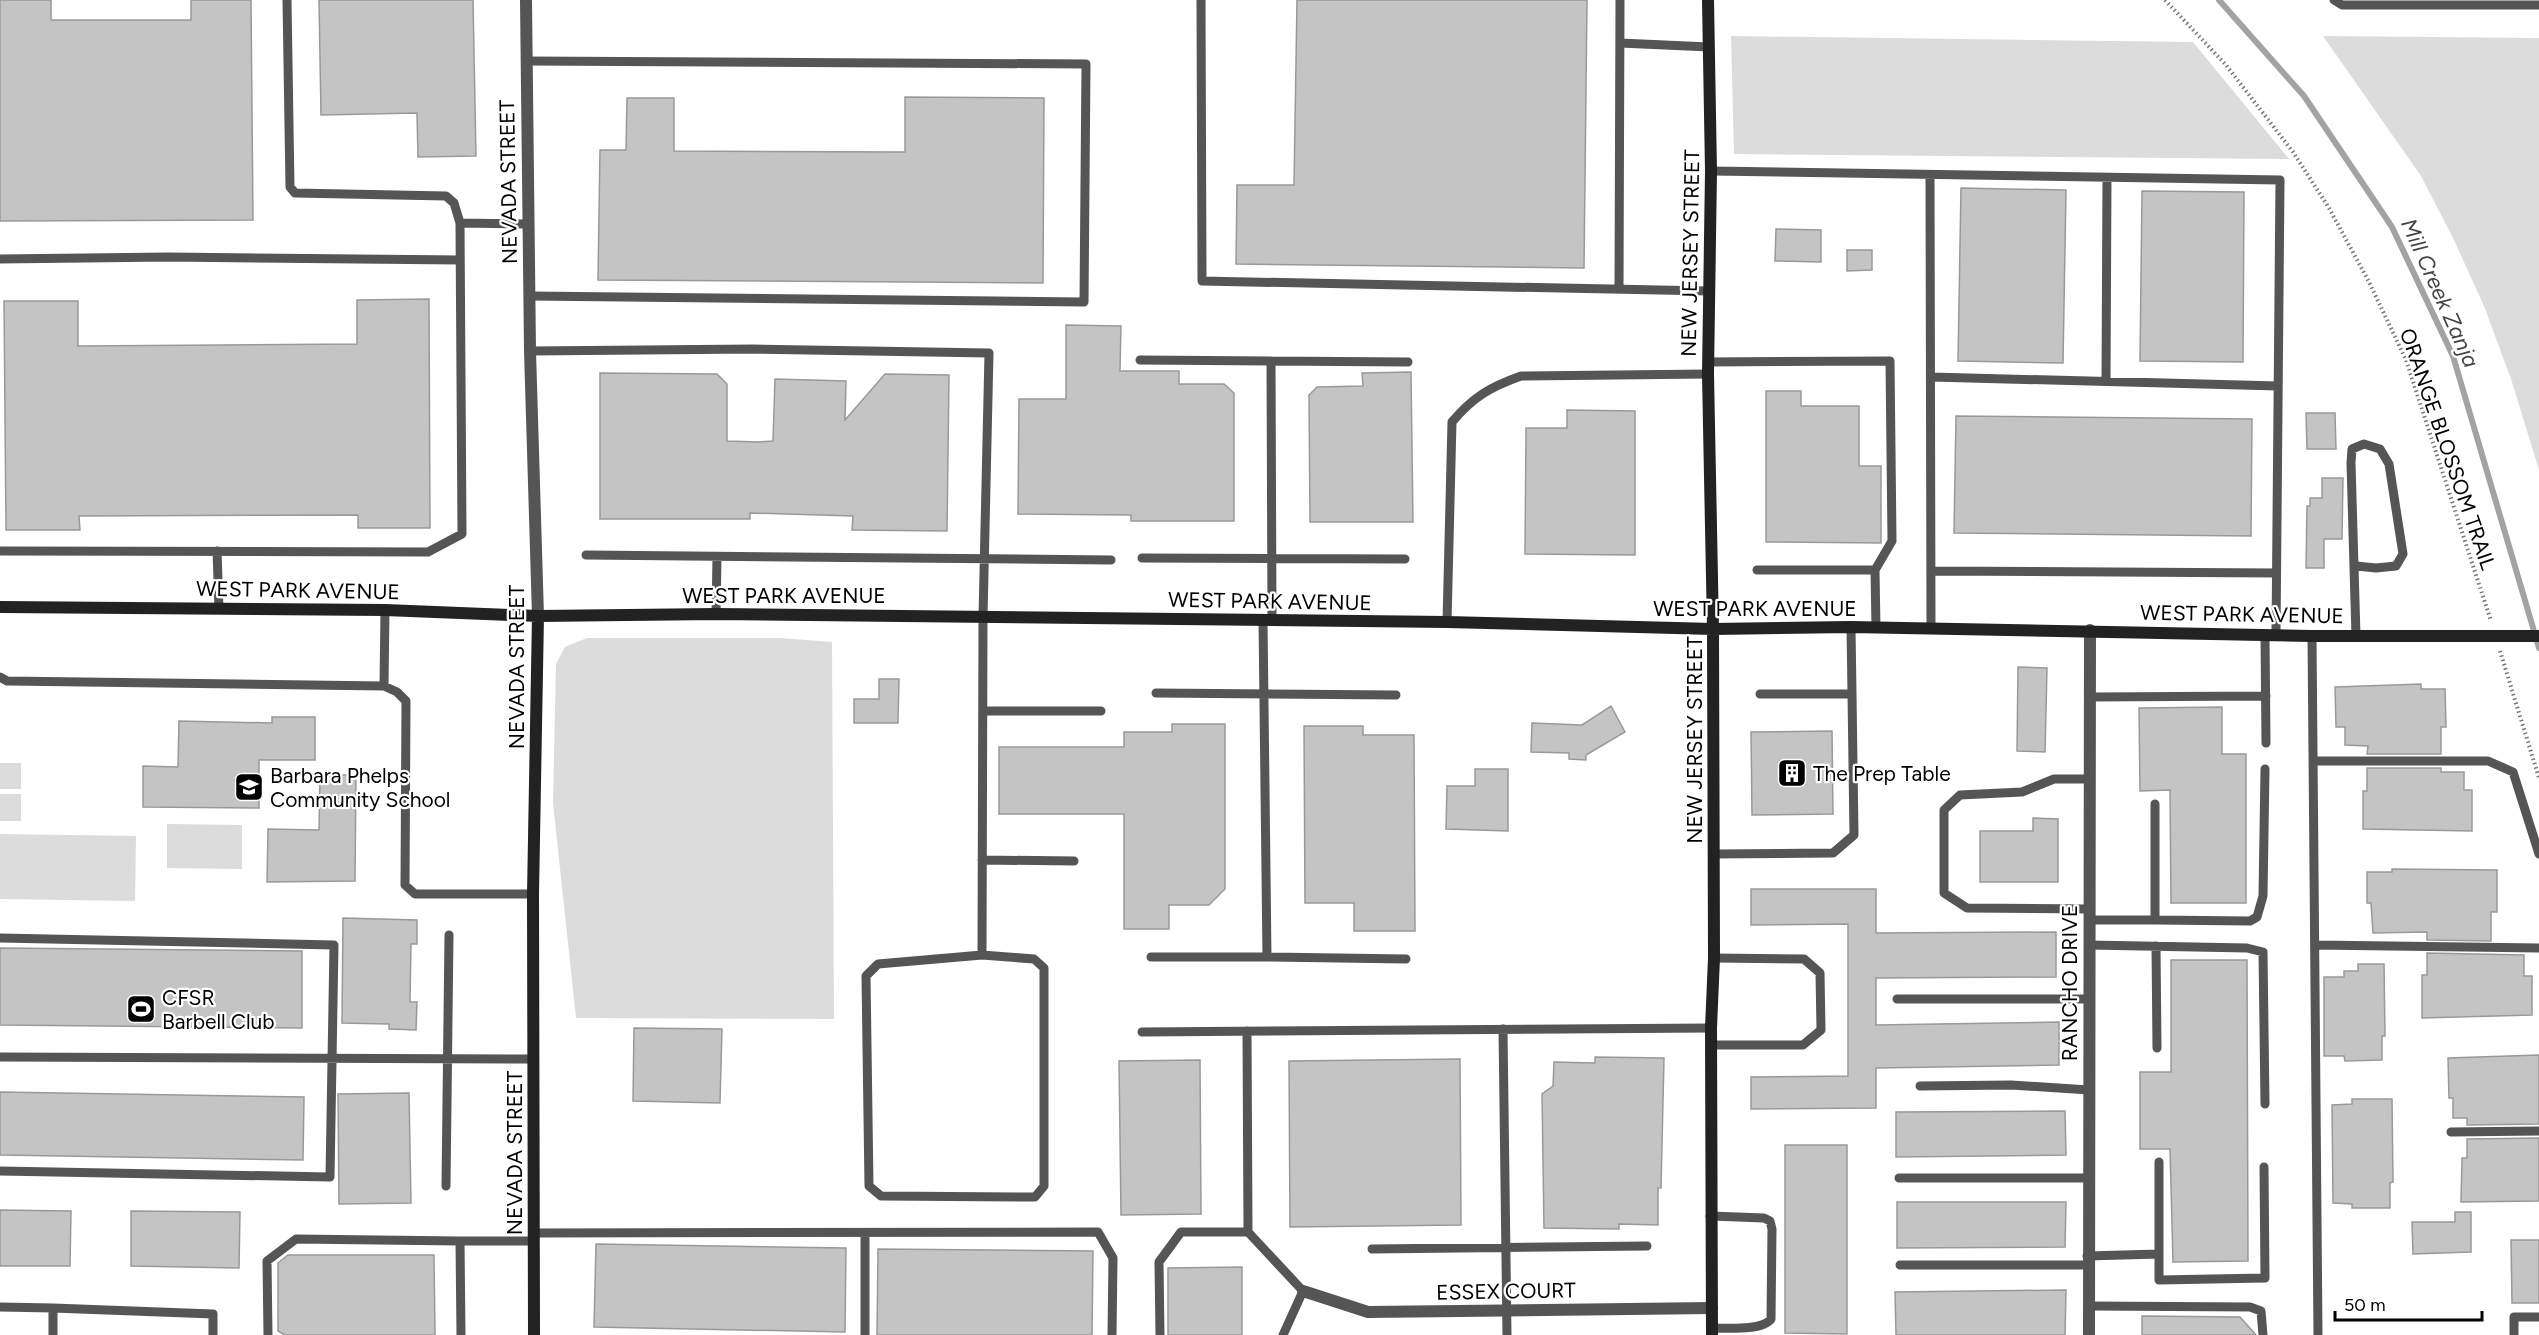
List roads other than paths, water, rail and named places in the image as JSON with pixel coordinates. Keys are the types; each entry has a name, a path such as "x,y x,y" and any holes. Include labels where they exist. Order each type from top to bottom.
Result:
{"street":[{"name":"NEVADA STREET","path":"526,0 530,351 538,615 533,894 534,1335"},
{"name":"NEW JERSEY STREET","path":"1708,0 1711,171 1708,368 1713,630 1714,958 1711,1028 1712,1332"},
{"name":"WEST PARK AVENUE","path":"0,607 385,610 538,615 716,614 1447,622 1713,630 1851,627 2312,636 2539,636"},
{"name":"RANCHO DRIVE","path":"2089,1335 2087,1260 2090,630"},
{"name":"ESSEX COURT","path":"1303,1291 1368,1312 1712,1308"}],"lane":[{"path":"0,551 428,552 462,534 460,223 454,203 446,196 319,195 295,193 290,187 287,0"},
{"path":"1201,0 1202,281 1709,291"},
{"path":"1619,290 1620,0"},
{"path":"2334,0 2342,5 2403,2 2539,5"},
{"path":"1620,43 1709,47"},
{"path":"527,62 1086,64 1084,302 529,296"},
{"path":"1711,171 2280,180 2276,573 2266,696 2266,743"},
{"path":"1930,175 1931,628"},
{"path":"2106,381 2107,178"},
{"path":"460,223 528,224"},
{"path":"0,259 169,257 460,260"},
{"path":"530,351 753,349 989,353 983,617 982,955"},
{"path":"1140,360 1408,362"},
{"path":"1267,957 1264,696 1272,559 1271,361"},
{"path":"1447,622 1452,422 1470,401 1497,384 1521,376 1890,361 1892,541 1875,570 1876,628"},
{"path":"1931,377 2278,386"},
{"path":"2356,566 2396,567 2403,554 2389,464 2380,449 2364,444 2352,449 2351,463 2356,566 2356,636"},
{"path":"218,551 219,609"},
{"path":"586,555 1111,560"},
{"path":"716,614 717,557"},
{"path":"1142,558 1405,559"},
{"path":"1757,570 1875,570"},
{"path":"1931,571 2276,573"},
{"path":"384,686 385,610"},
{"path":"1713,854 1833,853 1854,835 1851,627"},
{"path":"2312,636 2318,1335"},
{"path":"0,677 7,681 384,686 397,692 406,701 405,885 414,894 533,894"},
{"path":"1156,693 1264,696 1396,695"},
{"path":"1760,694 1852,694"},
{"path":"2090,697 2266,696"},
{"path":"984,711 1101,711"},
{"path":"2313,761 2488,761 2513,772 2539,854"},
{"path":"2089,779 2054,779 2022,792 1960,795 1944,810 1944,893 1967,908 2155,920 2250,921 2258,917 2263,896 2265,769"},
{"path":"2155,804 2155,920"},
{"path":"982,860 1074,861"},
{"path":"446,1186 448,935"},
{"path":"0,938 334,945 330,1177 0,1171"},
{"path":"2089,945 2247,948 2263,952 2265,1104"},
{"path":"2314,945 2539,948"},
{"path":"2156,946 2157,1048"},
{"path":"982,955 1034,959 1044,968 1044,1185 1035,1197 881,1196 869,1186 866,976 878,964 982,955"},
{"path":"1151,957 1406,959"},
{"path":"1711,1045 1803,1045 1821,1030 1820,973 1804,959 1714,958"},
{"path":"1897,999 2089,999"},
{"path":"1142,1032 1711,1028"},
{"path":"1503,1029 1507,1335"},
{"path":"1247,1031 1248,1232 1303,1291 1283,1335"},
{"path":"0,1057 533,1059"},
{"path":"1920,1086 2011,1086 2089,1090"},
{"path":"2451,1132 2539,1131"},
{"path":"2158,1162 2159,1280 2265,1278 2264,1167"},
{"path":"1899,1178 2088,1178"},
{"path":"1710,1216 1764,1218 1770,1221 1772,1229 1771,1319 1768,1324 1759,1326 1712,1332"},
{"path":"268,1335 267,1261 296,1239 460,1241 534,1237 1098,1232 1113,1258 1112,1335"},
{"path":"1160,1335 1160,1263 1180,1232 1248,1232"},
{"path":"865,1233 865,1335"},
{"path":"460,1241 461,1335"},
{"path":"1372,1250 1507,1246 1647,1246"},
{"path":"1900,1265 2087,1260 2159,1254"},
{"path":"2089,1306 2250,1307 2261,1311 2263,1330"},
{"path":"0,1307 213,1314 213,1335"},
{"path":"53,1308 53,1335"},
{"path":"2514,1335 2514,1317 2539,1317"}],"waterway":[{"name":"Mill Creek Zanja","path":"2219,0 2304,96 2392,227 2453,356 2539,648"}],"place":[{"name":"The Prep Table","path":"1792,773"},
{"name":"Barbara Phelps Community School","path":"249,787"},
{"name":"CFSR Barbell Club","path":"141,1009"}]}
